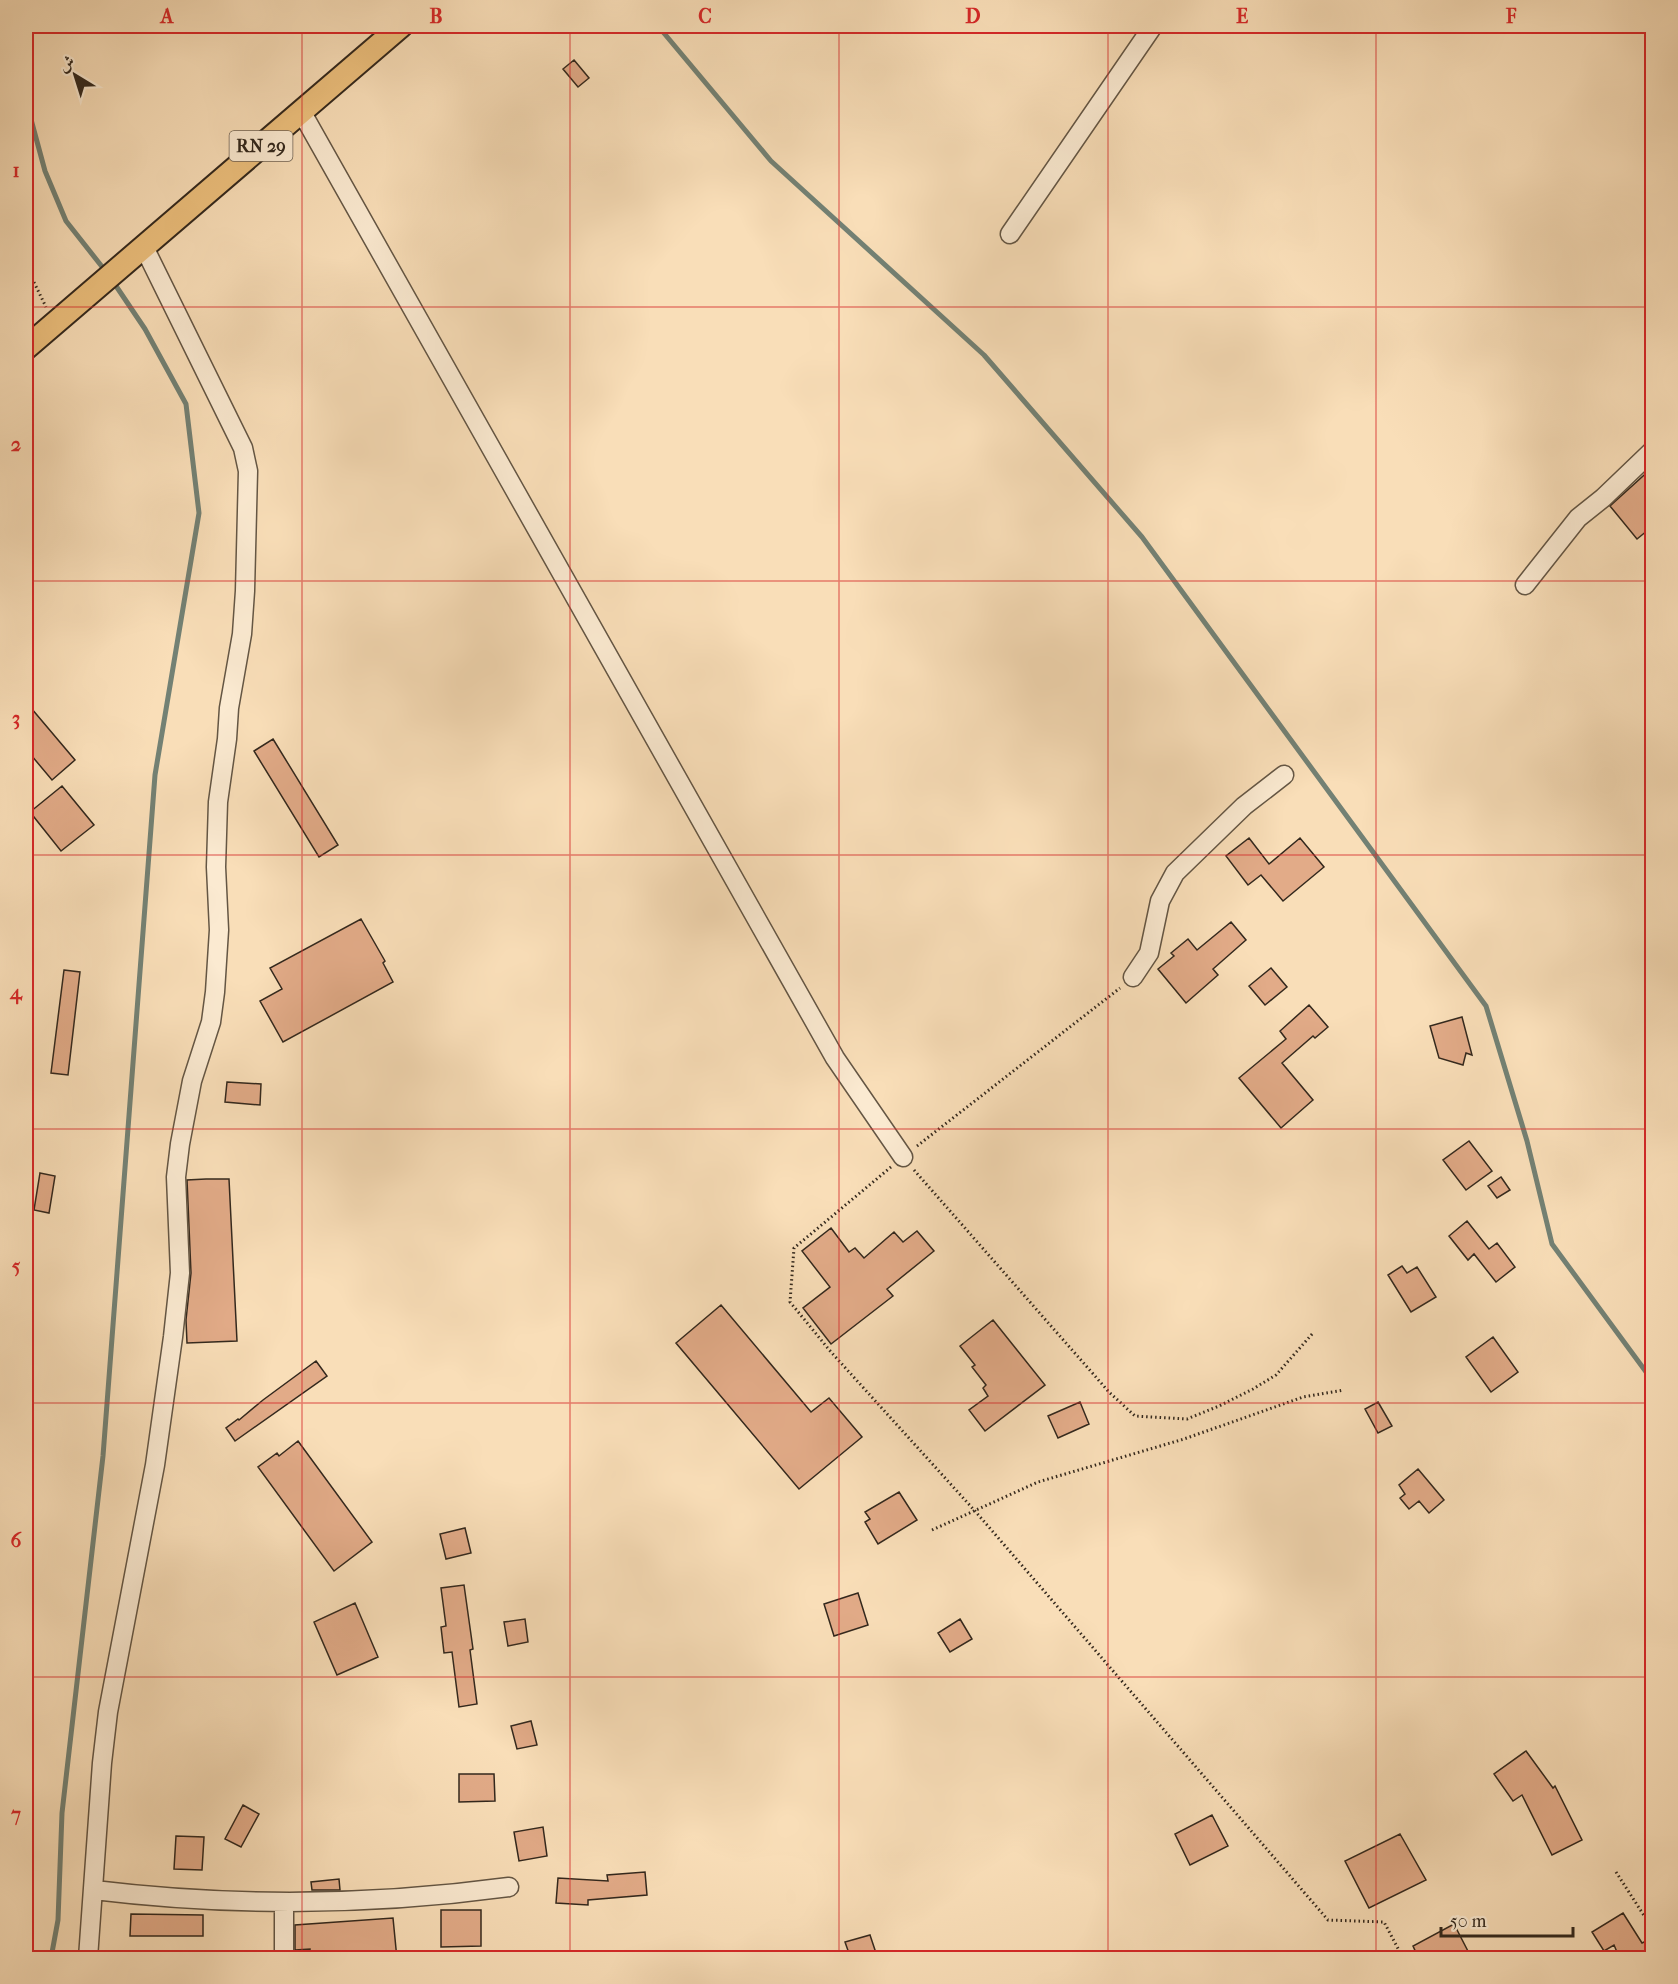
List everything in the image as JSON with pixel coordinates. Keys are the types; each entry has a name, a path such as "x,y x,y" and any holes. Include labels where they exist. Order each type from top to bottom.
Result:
{"main road":[{"name":"RN 29","path":"26,348 401,26"}],"street":[{"path":"1010,234 1153,26"},
{"path":"301,111 835,1058 903,1157"},
{"path":"88,1959 102,1763 108,1712 155,1465 173,1337 180,1274 176,1177 180,1144 192,1081 211,1022 215,992 219,930 216,856 218,802 229,708 243,634 248,508 248,471 243,448 144,247"},
{"path":"1526,585 1578,518 1653,451"},
{"path":"1133,977 1149,953 1160,901 1175,873 1244,806 1284,775"},
{"path":"94,1890 189,1900 284,1904 385,1900 509,1887"},
{"path":"284,1904 284,1959"}],"path":[{"path":"26,266 54,323"},
{"path":"1133,977 903,1157 794,1248 790,1302 831,1352 975,1511 1328,1920 1384,1922 1403,1959"},
{"path":"903,1157 1109,1392 1135,1416 1187,1419 1219,1406 1276,1375 1313,1333"},
{"path":"932,1530 1038,1482 1184,1439 1304,1397 1344,1390"},
{"path":"1616,1872 1653,1928"}],"building":[{"path":"574,60 589,78 578,87 563,69"},
{"path":"1653,467 1653,526 1637,539 1610,506"},
{"path":"26,702 75,760 52,780 26,749"},
{"path":"273,739 338,845 319,857 254,751"},
{"path":"62,786 94,825 61,851 30,812"},
{"path":"1249,838 1269,864 1300,838 1324,867 1283,901 1261,875 1248,885 1226,856"},
{"path":"361,919 385,961 383,963 393,982 283,1042 260,1001 282,989 270,968"},
{"path":"1231,922 1246,940 1213,969 1218,975 1186,1003 1158,969 1174,956 1171,953 1188,939 1197,950"},
{"path":"1271,968 1287,987 1265,1005 1249,986"},
{"path":"64,970 80,972 68,1075 51,1073"},
{"path":"1309,1005 1328,1027 1315,1038 1313,1036 1282,1063 1313,1100 1281,1128 1239,1078 1286,1039 1280,1031"},
{"path":"1462,1017 1472,1055 1466,1053 1463,1065 1439,1058 1430,1026"},
{"path":"227,1082 261,1084 260,1105 225,1102"},
{"path":"1469,1141 1492,1171 1466,1190 1443,1160"},
{"path":"40,1173 55,1176 49,1213 34,1210"},
{"path":"1501,1177 1510,1190 1497,1198 1488,1186"},
{"path":"229,1179 237,1341 187,1343 186,1320 191,1273 187,1180"},
{"path":"1467,1221 1489,1249 1497,1243 1515,1267 1496,1282 1474,1254 1468,1260 1449,1236"},
{"path":"831,1228 849,1252 855,1248 864,1258 894,1232 903,1242 917,1231 934,1251 887,1289 893,1296 831,1344 803,1308 830,1287 802,1251"},
{"path":"1402,1266 1407,1273 1417,1267 1436,1297 1411,1312 1388,1275"},
{"path":"721,1305 811,1412 829,1398 862,1437 799,1489 676,1343"},
{"path":"993,1320 1045,1385 985,1431 969,1410 988,1396 983,1388 986,1385 972,1367 975,1365 960,1346"},
{"path":"1493,1337 1518,1372 1491,1392 1466,1357"},
{"path":"316,1361 327,1376 235,1441 226,1428"},
{"path":"1080,1402 1089,1424 1058,1438 1048,1416"},
{"path":"1378,1402 1392,1426 1378,1433 1365,1409"},
{"path":"298,1441 372,1542 334,1571 258,1467 277,1453 279,1456"},
{"path":"1418,1469 1444,1500 1429,1513 1419,1501 1409,1509 1400,1498 1405,1494 1399,1485"},
{"path":"899,1492 917,1520 878,1544 865,1522 870,1519 865,1512"},
{"path":"465,1528 471,1553 446,1559 440,1534"},
{"path":"464,1585 473,1649 470,1650 477,1704 459,1707 452,1652 444,1653 441,1627 446,1626 441,1588"},
{"path":"858,1593 868,1625 834,1636 824,1604"},
{"path":"355,1603 378,1657 337,1675 314,1622"},
{"path":"525,1619 528,1642 508,1646 504,1622"},
{"path":"960,1619 972,1639 950,1652 938,1633"},
{"path":"531,1721 537,1745 517,1749 511,1726"},
{"path":"1526,1751 1553,1788 1555,1786 1582,1840 1552,1855 1522,1795 1513,1801 1494,1774"},
{"path":"459,1774 494,1774 495,1801 459,1802"},
{"path":"243,1805 259,1814 241,1847 225,1839"},
{"path":"1212,1815 1228,1846 1190,1865 1175,1834"},
{"path":"543,1827 547,1856 519,1861 514,1832"},
{"path":"1400,1834 1426,1880 1369,1908 1345,1861"},
{"path":"176,1836 204,1837 202,1870 174,1869"},
{"path":"645,1872 647,1895 588,1900 588,1905 556,1903 558,1878 608,1881 607,1875"},
{"path":"339,1879 340,1890 312,1890 311,1882"},
{"path":"441,1910 481,1910 481,1946 441,1947"},
{"path":"1623,1913 1642,1943 1653,1938 1653,1959 1620,1959 1614,1945 1604,1951 1592,1932"},
{"path":"131,1914 203,1915 203,1936 130,1936"},
{"path":"393,1918 397,1959 310,1959 310,1949 295,1950 295,1925"},
{"path":"1454,1924 1472,1959 1419,1959 1413,1946"},
{"path":"870,1935 878,1959 851,1959 845,1942"}],"waterway":[{"path":"658,26 771,161 984,355 1142,537 1486,1006 1527,1141 1552,1244 1652,1380"},
{"path":"26,101 45,171 66,221 107,273"},
{"path":"51,1958 58,1920 62,1813 103,1456 155,775 199,513 186,404 145,329 112,280"}]}
